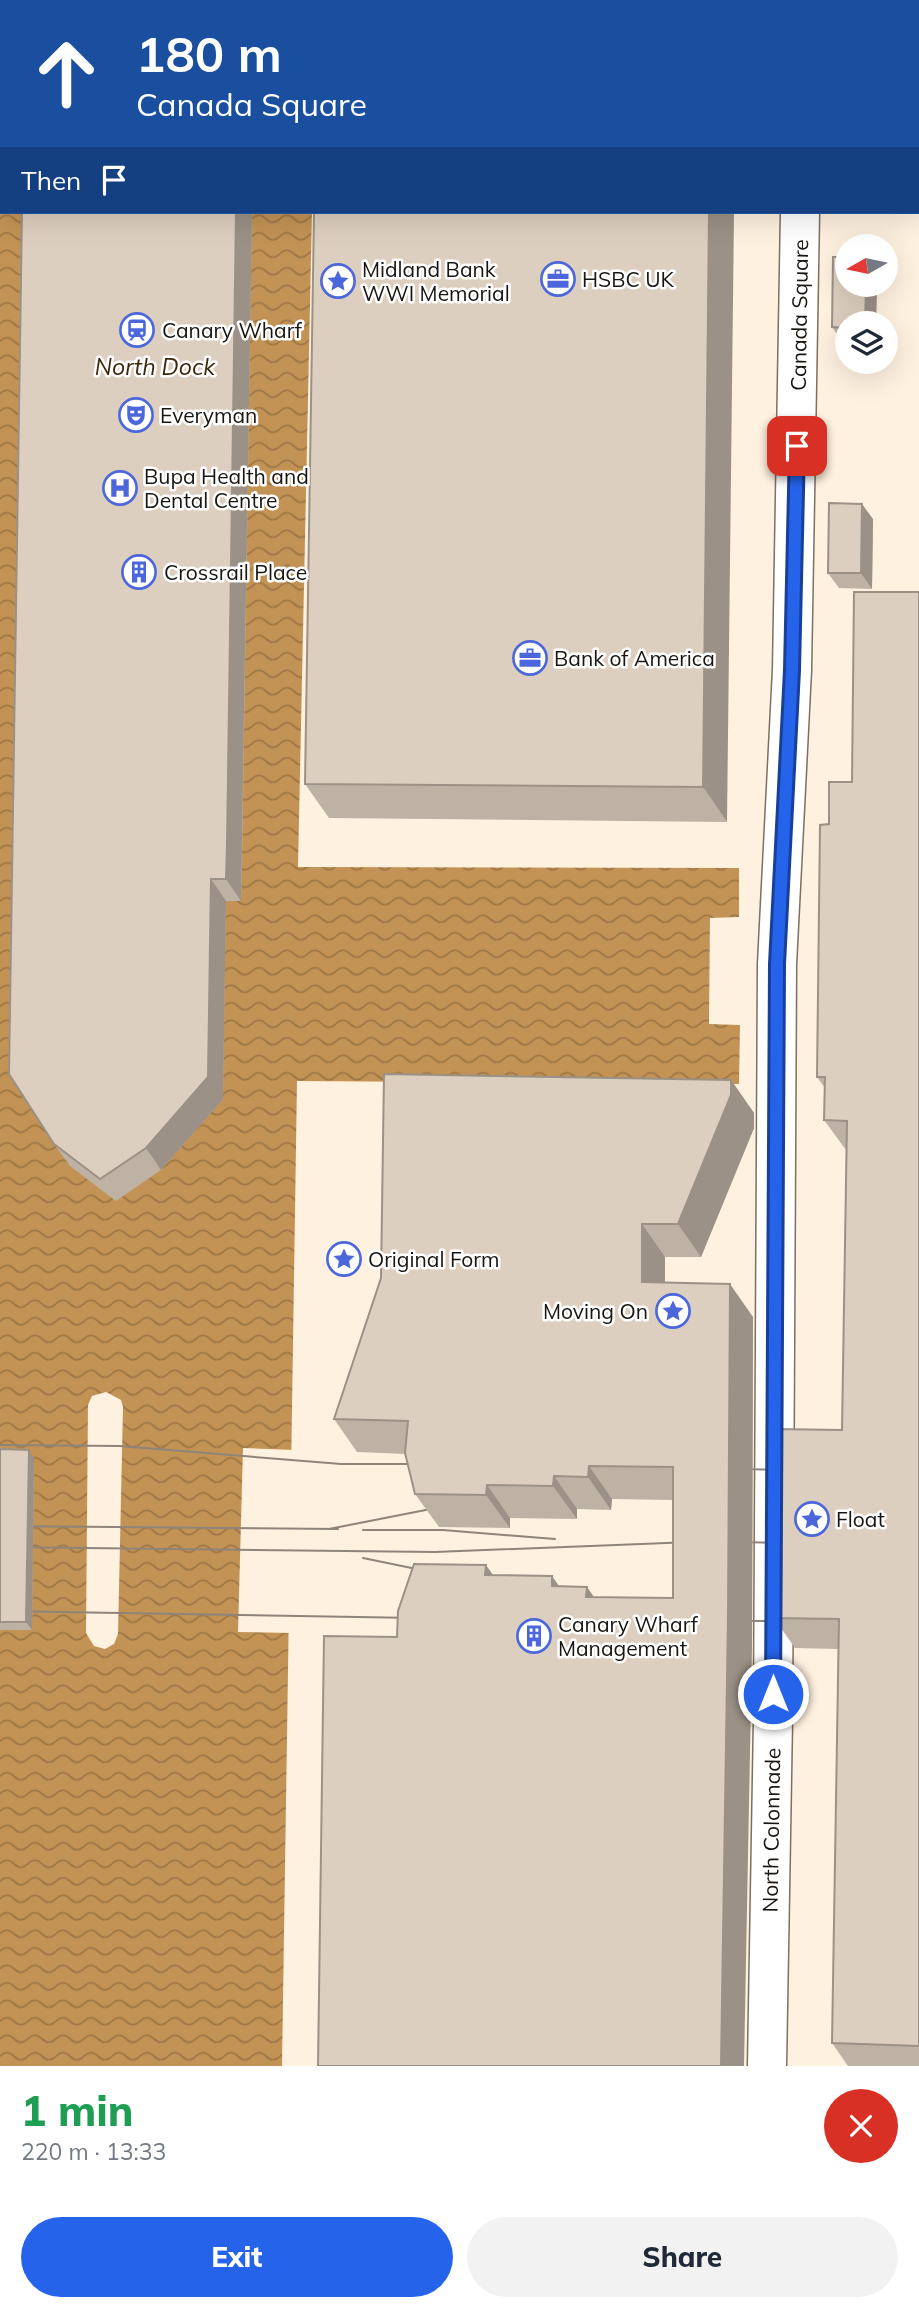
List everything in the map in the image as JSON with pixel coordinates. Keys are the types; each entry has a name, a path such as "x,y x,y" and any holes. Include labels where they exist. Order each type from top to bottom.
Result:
{"street":[{"name":"Canada Square","path":"792,670 800,214"},
{"name":"North Colonnade","path":"767,2066 773,1719 777,964 792,670"}],"water":[{"name":"North Dock","path":"0,214 312,214 298,867 739,868 739,917 710,918 709,1024 740,1025 739,1084 297,1081 282,2066 0,2066"}],"pier":[{"path":"106,1392 121,1400 123,1407 118,1634 114,1644 105,1649 94,1646 86,1633 88,1405 92,1396"},
{"path":"243,1448 295,1450 292,1633 238,1632"}],"building":[{"name":"Crossrail Place","path":"22,214 236,214 226,879 211,879 208,1077 146,1148 100,1179 54,1144 9,1074"},
{"path":"314,214 709,214 703,787 305,784"},
{"path":"835,257 835,298 866,298 865,311 835,311 835,327 832,327"},
{"path":"829,503 862,504 861,573 828,573"},
{"path":"854,592 919,592 919,2046 832,2043 839,1619 774,1618 775,1429 842,1430 847,1121 824,1120 825,1077 817,1077 820,825 829,824 829,782 852,782"},
{"path":"384,1074 731,1080 731,1095 678,1224 642,1224 642,1282 730,1284 721,2066 318,2066 324,1636 397,1637 398,1611 414,1564 486,1565 485,1575 552,1576 552,1586 587,1587 586,1597 673,1598 673,1467 589,1466 588,1477 554,1476 553,1486 487,1485 486,1495 415,1494 405,1453 408,1421 334,1419 381,1278"},
{"path":"0,1449 29,1450 26,1622 0,1622"}],"tram line":[{"path":"0,1445 120,1446 341,1464 428,1464"},
{"path":"732,1469 795,1470"},
{"path":"329,1529 446,1506"},
{"path":"0,1526 338,1529"},
{"path":"363,1530 443,1530 555,1539"},
{"path":"0,1547 435,1552 692,1542"},
{"path":"734,1542 793,1543"},
{"path":"363,1558 431,1572"},
{"path":"0,1611 416,1618"},
{"path":"731,1621 794,1621"}],"place":[{"name":"HSBC UK","path":"558,279"},
{"name":"Midland Bank WWI Memorial","path":"338,281"},
{"name":"Canary Wharf","path":"137,330"},
{"name":"Everyman","path":"136,415"},
{"name":"Bupa Health and Dental Centre","path":"120,488"},
{"name":"Crossrail Place","path":"139,572"},
{"name":"Bank of America","path":"530,658"},
{"name":"Original Form","path":"344,1259"},
{"name":"Moving On","path":"673,1311"},
{"name":"Float","path":"812,1519"},
{"name":"Canary Wharf Management","path":"534,1636"}],"route":[{"path":"773,1694 777,964 781,836 792,670 797,446"}]}
